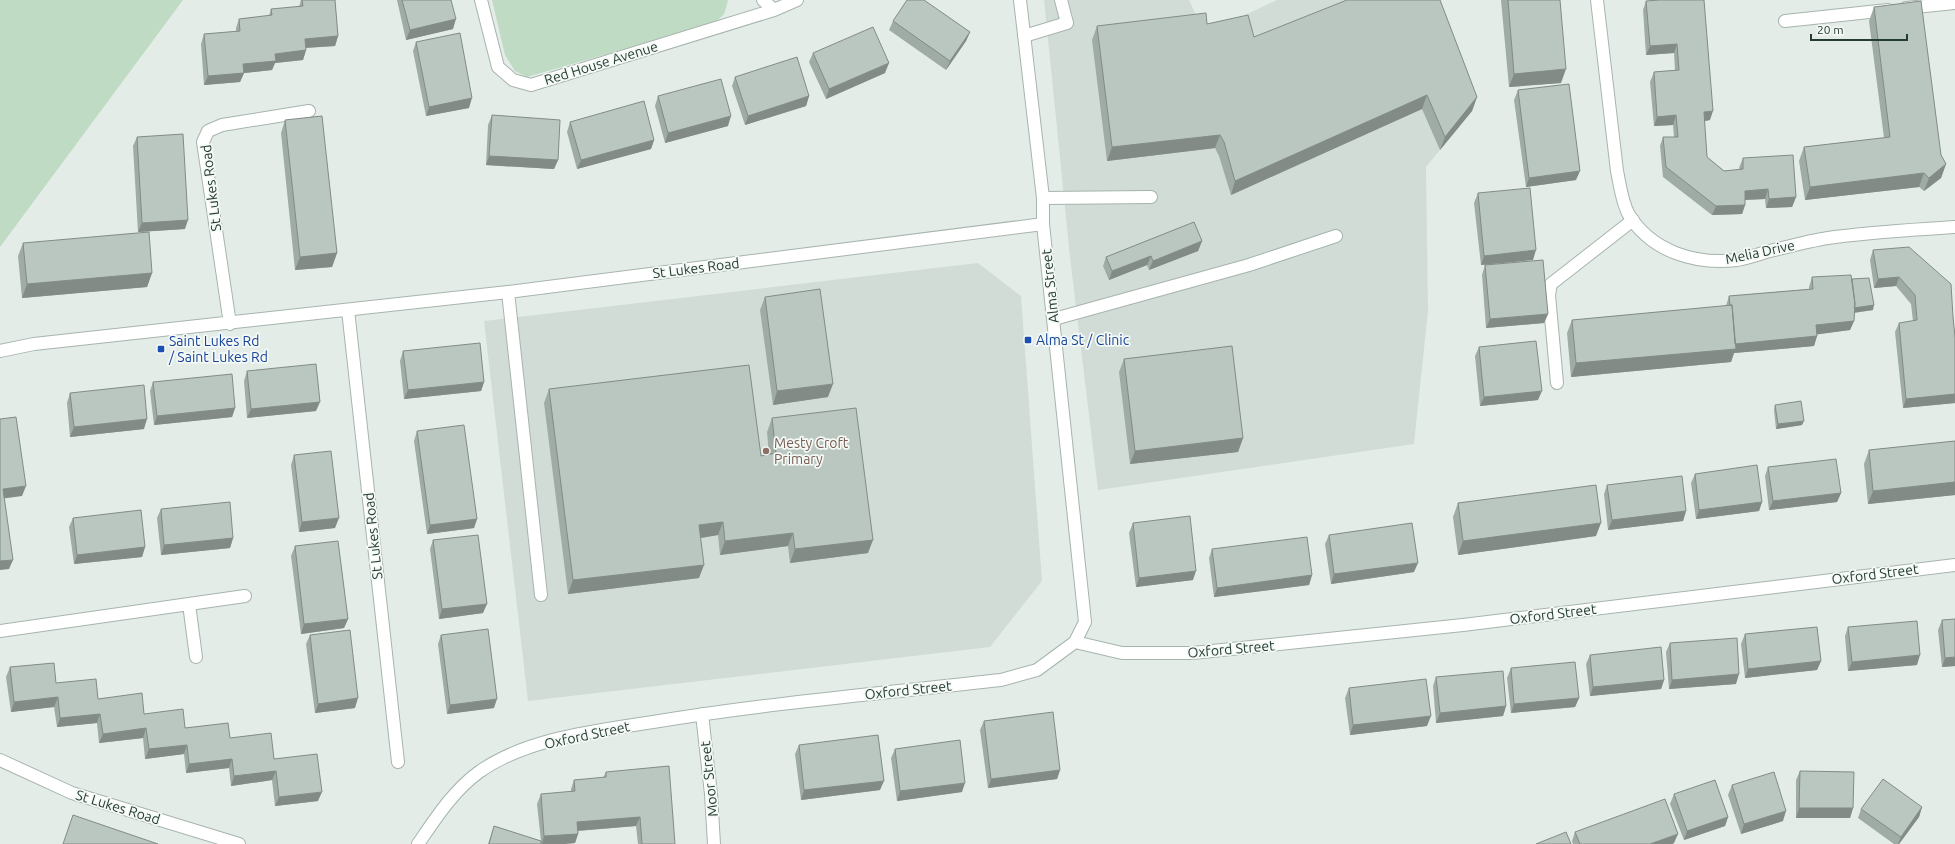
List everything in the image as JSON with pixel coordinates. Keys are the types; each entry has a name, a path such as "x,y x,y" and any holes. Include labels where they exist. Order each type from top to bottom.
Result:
{"street":[{"name":"Red House Avenue","path":"481,0 498,67 513,80 531,85 774,10 797,0"},
{"path":"764,0 774,10"},
{"name":"Alma Street","path":"1020,0 1043,198 1043,224 1085,622 1075,642"},
{"path":"1024,36 1067,23 1060,0"},
{"name":"Melia Drive","path":"1597,0 1617,172 1629,214 1639,228 1656,243 1678,255 1696,260 1738,260 1828,238 1955,227"},
{"path":"1785,21 1955,3"},
{"name":"St Lukes Road","path":"230,324 203,142 208,130 222,125 309,111"},
{"path":"1043,198 1150,197"},
{"path":"1557,384 1549,295 1551,284 1634,220"},
{"name":"St Lukes Road","path":"0,351 34,344 230,324 508,292 1043,224"},
{"path":"1054,319 1249,265 1336,236"},
{"path":"508,292 541,595"},
{"name":"St Lukes Road","path":"348,310 398,762"},
{"name":"Oxford Street","path":"418,844 450,798 479,772 520,750 597,731 702,714 1001,680 1038,670 1075,642 1122,653 1193,653 1463,625 1955,565"},
{"path":"0,631 245,596"},
{"path":"189,604 196,657"},
{"name":"Moor Street","path":"702,714 711,794 714,844"},
{"name":"St Lukes Road","path":"0,760 72,793 239,844"}],"shaded area":[{"path":"1044,0 1189,0 1205,34 1277,0 1430,0 1472,111 1426,167 1428,311 1414,444 1098,490 1070,257"},
{"name":"Mesty Croft Primary","path":"978,263 1021,296 1042,581 990,647 528,701 484,321"}],"green space":[{"path":"0,0 183,0 0,247"},
{"path":"492,0 728,1 724,14 715,23 527,77 515,71 505,55"}],"building":[{"path":"302,0 335,0 338,36 305,39 306,50 275,54 276,61 243,64 244,73 208,76 204,34 240,31 239,19 272,15 271,9 303,6"},
{"path":"402,0 451,0 456,19 410,30"},
{"path":"907,0 924,0 970,32 950,61 893,21"},
{"path":"1347,0 1440,0 1477,97 1445,137 1427,95 1235,181 1224,142 1220,135 1112,147 1097,26 1206,13 1207,24 1248,15 1254,37"},
{"path":"1508,0 1560,0 1566,69 1514,74"},
{"path":"1704,0 1713,111 1704,112 1707,157 1724,171 1743,169 1743,158 1793,155 1796,197 1769,199 1768,189 1745,191 1745,205 1716,206 1666,167 1663,137 1678,137 1676,115 1657,117 1654,72 1679,70 1677,44 1650,46 1646,1"},
{"path":"1921,1 1941,155 1946,164 1929,178 1924,173 1810,187 1804,147 1890,137 1874,7"},
{"path":"873,27 889,63 829,89 813,53"},
{"path":"460,33 472,98 429,107 416,42"},
{"path":"797,57 809,96 748,116 735,77"},
{"path":"721,79 731,116 668,133 658,96"},
{"path":"1569,84 1580,171 1529,178 1518,90"},
{"path":"644,101 654,140 581,160 570,122"},
{"path":"492,115 560,120 558,160 489,156"},
{"path":"322,116 337,253 300,257 285,120"},
{"path":"183,134 188,220 142,223 137,137"},
{"path":"1530,188 1536,250 1484,256 1478,193"},
{"path":"1194,222 1202,241 1153,261 1151,256 1112,271 1106,257"},
{"path":"149,232 152,273 27,284 23,243"},
{"path":"1909,247 1951,284 1955,337 1955,394 1906,399 1899,323 1917,320 1915,295 1899,277 1878,279 1873,250"},
{"path":"1543,260 1548,314 1490,319 1485,265"},
{"path":"1851,275 1855,304 1854,321 1816,325 1817,336 1735,344 1732,305 1730,305 1729,296 1813,289 1812,277"},
{"path":"1869,278 1874,305 1854,308 1855,304 1852,279"},
{"path":"820,289 833,384 777,391 765,297"},
{"path":"1732,305 1736,349 1576,363 1572,320"},
{"path":"1536,341 1542,391 1484,397 1479,347"},
{"path":"480,343 484,382 408,390 403,351"},
{"path":"1232,346 1243,438 1135,451 1124,359"},
{"path":"316,364 320,402 251,409 247,371"},
{"path":"749,365 761,456 776,453 772,418 856,408 873,540 795,549 793,533 725,541 723,522 699,525 704,565 573,580 549,389"},
{"path":"232,374 235,408 157,416 153,382"},
{"path":"144,385 147,419 74,427 70,393"},
{"path":"1801,401 1804,421 1778,424 1775,405"},
{"path":"16,417 26,486 3,489 13,560 0,561 0,419"},
{"path":"464,425 477,519 430,525 417,431"},
{"path":"1955,441 1955,482 1873,491 1869,450"},
{"path":"331,451 339,518 302,522 294,455"},
{"path":"1836,459 1841,493 1773,501 1768,467"},
{"path":"1757,465 1762,502 1699,510 1695,474"},
{"path":"1682,476 1686,511 1612,520 1607,485"},
{"path":"1596,485 1601,523 1463,541 1458,503"},
{"path":"230,502 233,538 164,545 161,509"},
{"path":"141,510 145,547 77,555 73,518"},
{"path":"1190,516 1196,571 1139,578 1133,523"},
{"path":"1412,523 1418,563 1334,574 1329,535"},
{"path":"478,535 487,604 442,609 433,540"},
{"path":"1307,537 1312,575 1217,588 1212,549"},
{"path":"338,541 348,619 304,624 295,546"},
{"path":"1955,619 1955,657 1945,658 1942,620"},
{"path":"1917,621 1920,655 1852,662 1848,627"},
{"path":"1817,627 1821,661 1748,669 1745,634"},
{"path":"488,629 497,699 450,705 441,635"},
{"path":"350,630 358,698 318,704 310,635"},
{"path":"1737,638 1739,674 1672,680 1670,643"},
{"path":"1661,647 1664,680 1593,687 1590,655"},
{"path":"1575,662 1579,698 1514,704 1511,668"},
{"path":"54,663 56,683 96,679 98,699 142,693 144,714 183,709 185,728 228,723 230,738 271,733 274,759 317,754 322,792 279,797 276,771 234,776 232,759 189,764 187,745 149,749 146,728 103,734 100,714 60,718 58,697 14,702 10,667"},
{"path":"1503,671 1506,706 1440,713 1436,677"},
{"path":"1426,679 1431,716 1353,725 1349,688"},
{"path":"1053,712 1060,770 991,779 984,721"},
{"path":"878,735 884,781 804,790 799,745"},
{"path":"960,740 965,783 900,791 895,749"},
{"path":"669,766 675,844 642,844 640,817 577,822 578,834 544,836 541,794 575,791 574,780 606,777 606,772"},
{"path":"1800,771 1854,772 1853,808 1799,808"},
{"path":"1774,772 1786,811 1744,824 1732,785"},
{"path":"1883,779 1922,807 1901,837 1861,809"},
{"path":"1715,780 1728,817 1687,831 1674,794"},
{"path":"1665,799 1678,834 1650,844 1580,844 1575,832"},
{"path":"73,815 158,844 63,844"},
{"path":"494,826 541,841 541,844 489,844"},
{"path":"1566,832 1571,844 1536,844"}],"place":[{"name":"Alma St / Clinic","path":"1028,340"},
{"name":"Saint Lukes Rd / Saint Lukes Rd","path":"161,349"},
{"name":"Mesty Croft Primary","path":"766,451"}]}
